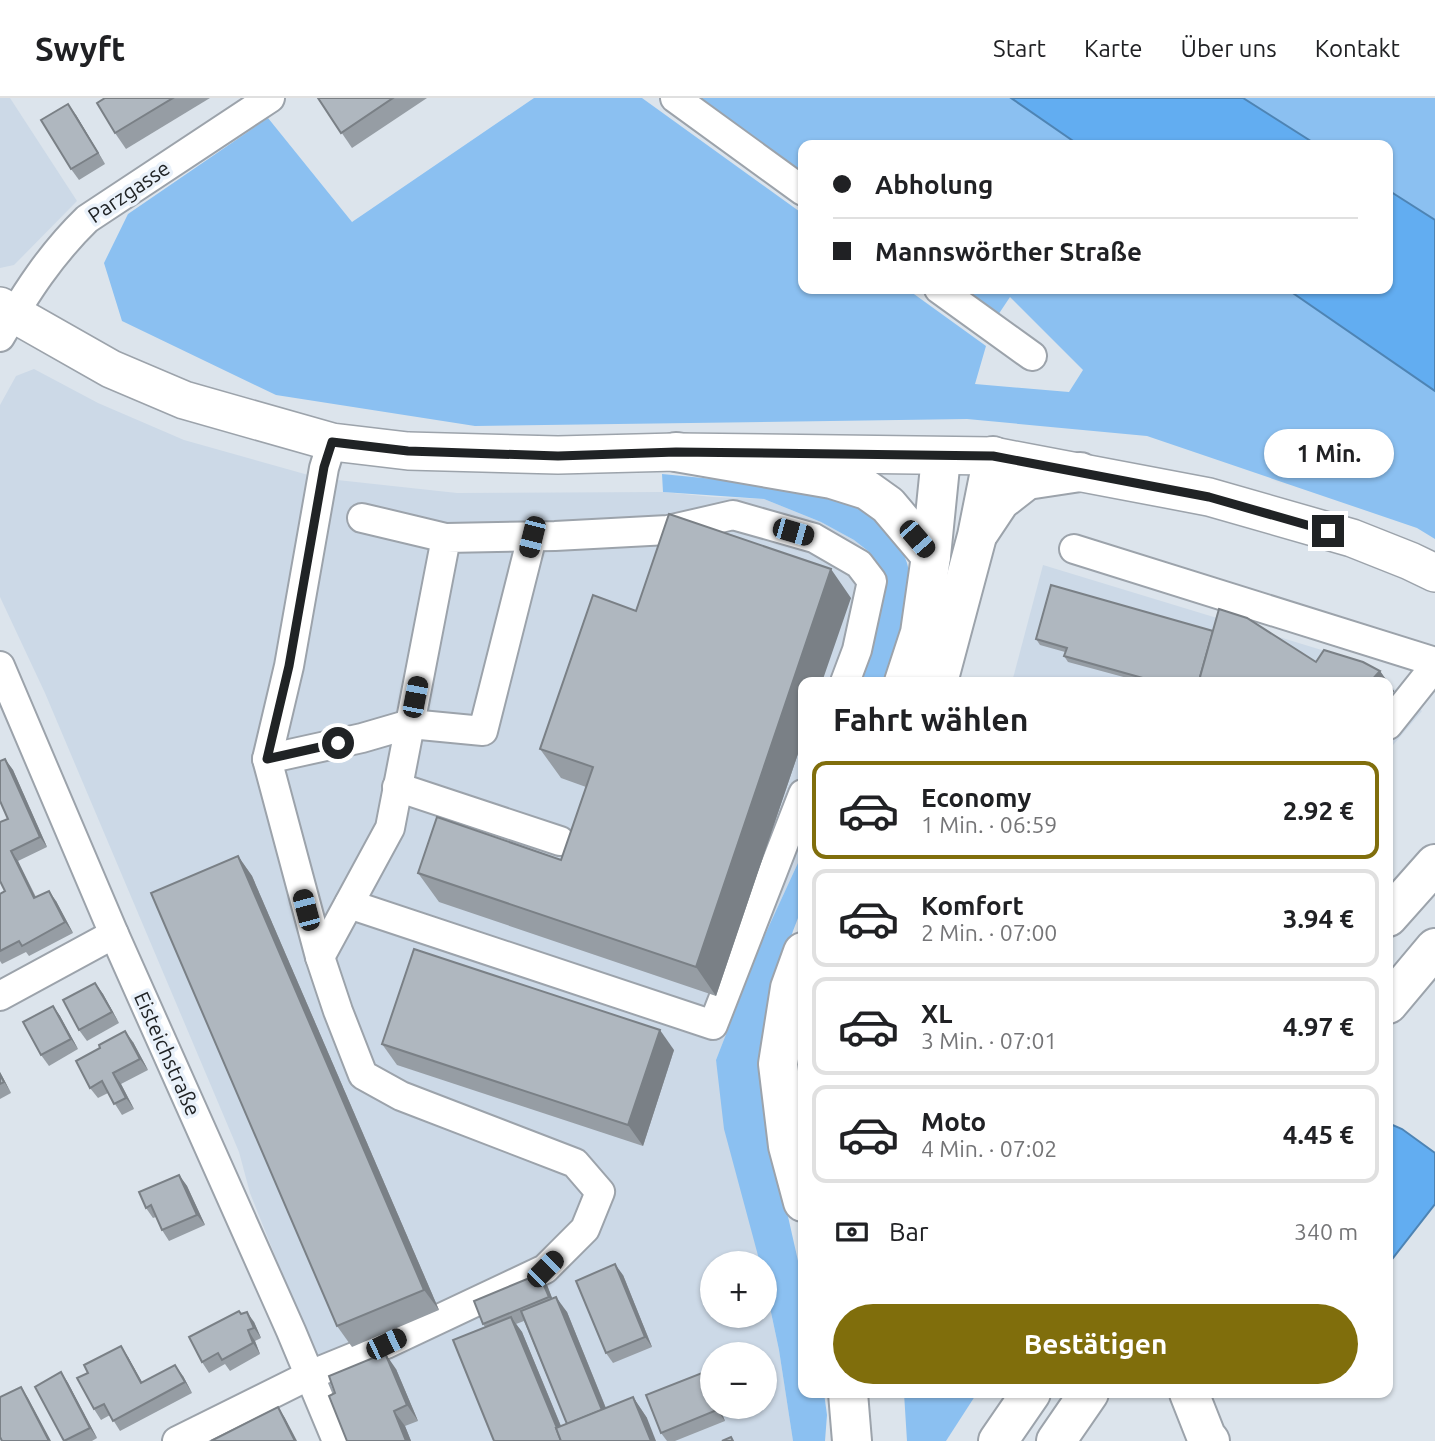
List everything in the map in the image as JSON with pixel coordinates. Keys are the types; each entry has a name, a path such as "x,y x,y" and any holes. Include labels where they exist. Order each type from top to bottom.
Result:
{"highway":[{"path":"676,452 832,479 867,490 888,505 932,556"},
{"path":"939,677 977,536 993,456"},
{"path":"906,677 920,633 932,556 941,457"},
{"path":"977,536 1000,501 1027,480 1080,472"},
{"path":"1393,911 1435,864"},
{"path":"1393,998 1435,948"},
{"path":"798,966 790,988 778,1064 788,1146 798,1183"},
{"path":"848,1398 852,1441"},
{"path":"998,1441 1028,1398"},
{"path":"1056,1441 1086,1398"},
{"path":"1191,1398 1210,1441"}],"main road":[{"path":"4,319 184,400 332,442 408,451 558,456 676,452 993,456 1209,497 1352,538 1435,573"}],"street":[{"name":"Parzgasse","path":"4,319 65,241 87,219 270,98"},
{"path":"675,98 798,187"},
{"path":"946,294 1032,356"},
{"path":"177,1441 310,1376 386,1344 545,1269 585,1229 600,1192 575,1163 401,1096 363,1075 320,957 267,759 289,666 324,467 332,442"},
{"path":"362,518 446,538 668,530 733,515 814,538 859,564 872,581 857,650 847,677"},
{"path":"267,759 362,738 410,724 483,732 532,537"},
{"path":"320,957 390,828 446,538"},
{"path":"1074,550 1435,664 1393,719"},
{"name":"Eisteichstraße","path":"0,666 114,934 337,1441"},
{"path":"397,787 560,841"},
{"path":"349,904 713,1025 798,807"},
{"path":"0,996 114,934"}],"shaded area":[{"path":"0,98 10,98 77,201 14,265 0,268"},
{"path":"534,98 642,98 798,210 798,294 914,294 986,346 975,384 1069,392 1083,370 1010,297 998,315 970,294 1294,294 1435,391 1435,539 1417,528 1147,436 967,419 475,426 276,395 122,321 104,263 128,214 268,118 352,222"},
{"path":"700,98 1011,98 1072,140 798,140 798,169"},
{"path":"1011,98 1243,98 1309,140 1072,140"},
{"path":"1243,98 1435,98 1435,220 1393,193 1393,140 1309,140"},
{"path":"1393,193 1435,220 1435,391 1294,294 1393,294"},
{"path":"34,369 98,403 184,440 319,478 457,493 663,492 764,499 821,522 868,551 883,571 879,605 857,677 798,677 798,863 763,939 716,1060 757,1251 700,1251 700,1328 774,1328 779,1350 793,1441 349,1441 250,1193 239,1152 45,693 0,597 0,405 16,376"},
{"path":"662,474 729,481 828,493 848,501 870,515 890,535 905,556 908,567 908,595 886,677 857,677 879,605 883,571 868,551 821,522 764,499 663,492"},
{"path":"1043,565 1361,662 1380,677 1013,677"},
{"path":"1393,688 1422,711 1393,745"},
{"path":"798,863 798,918 770,1004 761,1085 798,1261 798,1398 825,1398 827,1415 825,1441 793,1441 774,1328 777,1328 777,1251 757,1251 724,1129 716,1060 763,939"},
{"path":"1393,1125 1435,1153 1435,1204 1393,1258"},
{"path":"904,1398 974,1398 946,1441 907,1441"}],"building":[{"path":"105,98 173,98 115,133 97,103"},
{"path":"318,98 393,98 341,133"},
{"path":"68,104 98,153 71,169 41,120"},
{"path":"669,514 831,569 696,967 418,873 437,817 561,860 593,767 540,749 593,595 636,611"},
{"path":"1051,585 1213,631 1200,677 1139,677 1064,656 1067,648 1036,639"},
{"path":"1219,609 1247,618 1316,662 1324,650 1363,662 1380,671 1375,677 1200,677"},
{"path":"5,759 40,837 11,851 34,898 49,891 65,922 22,946 19,941 0,951 0,894 5,891 0,881 0,822 8,819 0,801 0,761"},
{"path":"238,856 424,1290 337,1326 151,893"},
{"path":"414,949 660,1030 628,1125 382,1044"},
{"path":"95,983 112,1012 79,1030 63,1000"},
{"path":"53,1006 71,1039 41,1055 23,1022"},
{"path":"125,1031 140,1059 113,1073 126,1098 114,1104 102,1081 90,1088 76,1061"},
{"path":"179,1175 197,1215 162,1230 151,1205 146,1208 139,1192"},
{"path":"615,1264 645,1337 606,1353 576,1281"},
{"path":"539,1274 549,1297 483,1324 474,1301"},
{"path":"556,1297 602,1410 567,1424 521,1311"},
{"path":"239,1311 241,1314 247,1312 254,1328 248,1330 253,1343 222,1360 218,1353 202,1362 189,1337"},
{"path":"511,1317 561,1441 494,1441 453,1340"},
{"path":"121,1346 141,1383 175,1365 185,1382 113,1421 104,1404 94,1409 77,1378 88,1373 84,1365"},
{"path":"385,1353 407,1405 394,1411 406,1441 347,1441 329,1396 335,1393 329,1376"},
{"path":"61,1372 90,1428 64,1441 35,1387"},
{"path":"700,1374 700,1417 661,1433 646,1395"},
{"path":"21,1387 49,1441 2,1441 0,1397"},
{"path":"633,1397 651,1441 561,1441 556,1428"},
{"path":"278,1407 295,1441 211,1441"}],"route":[{"path":"338,743 267,759 289,666 324,467 332,442 408,451 558,456 676,452 993,456 1209,497 1328,531"}]}
